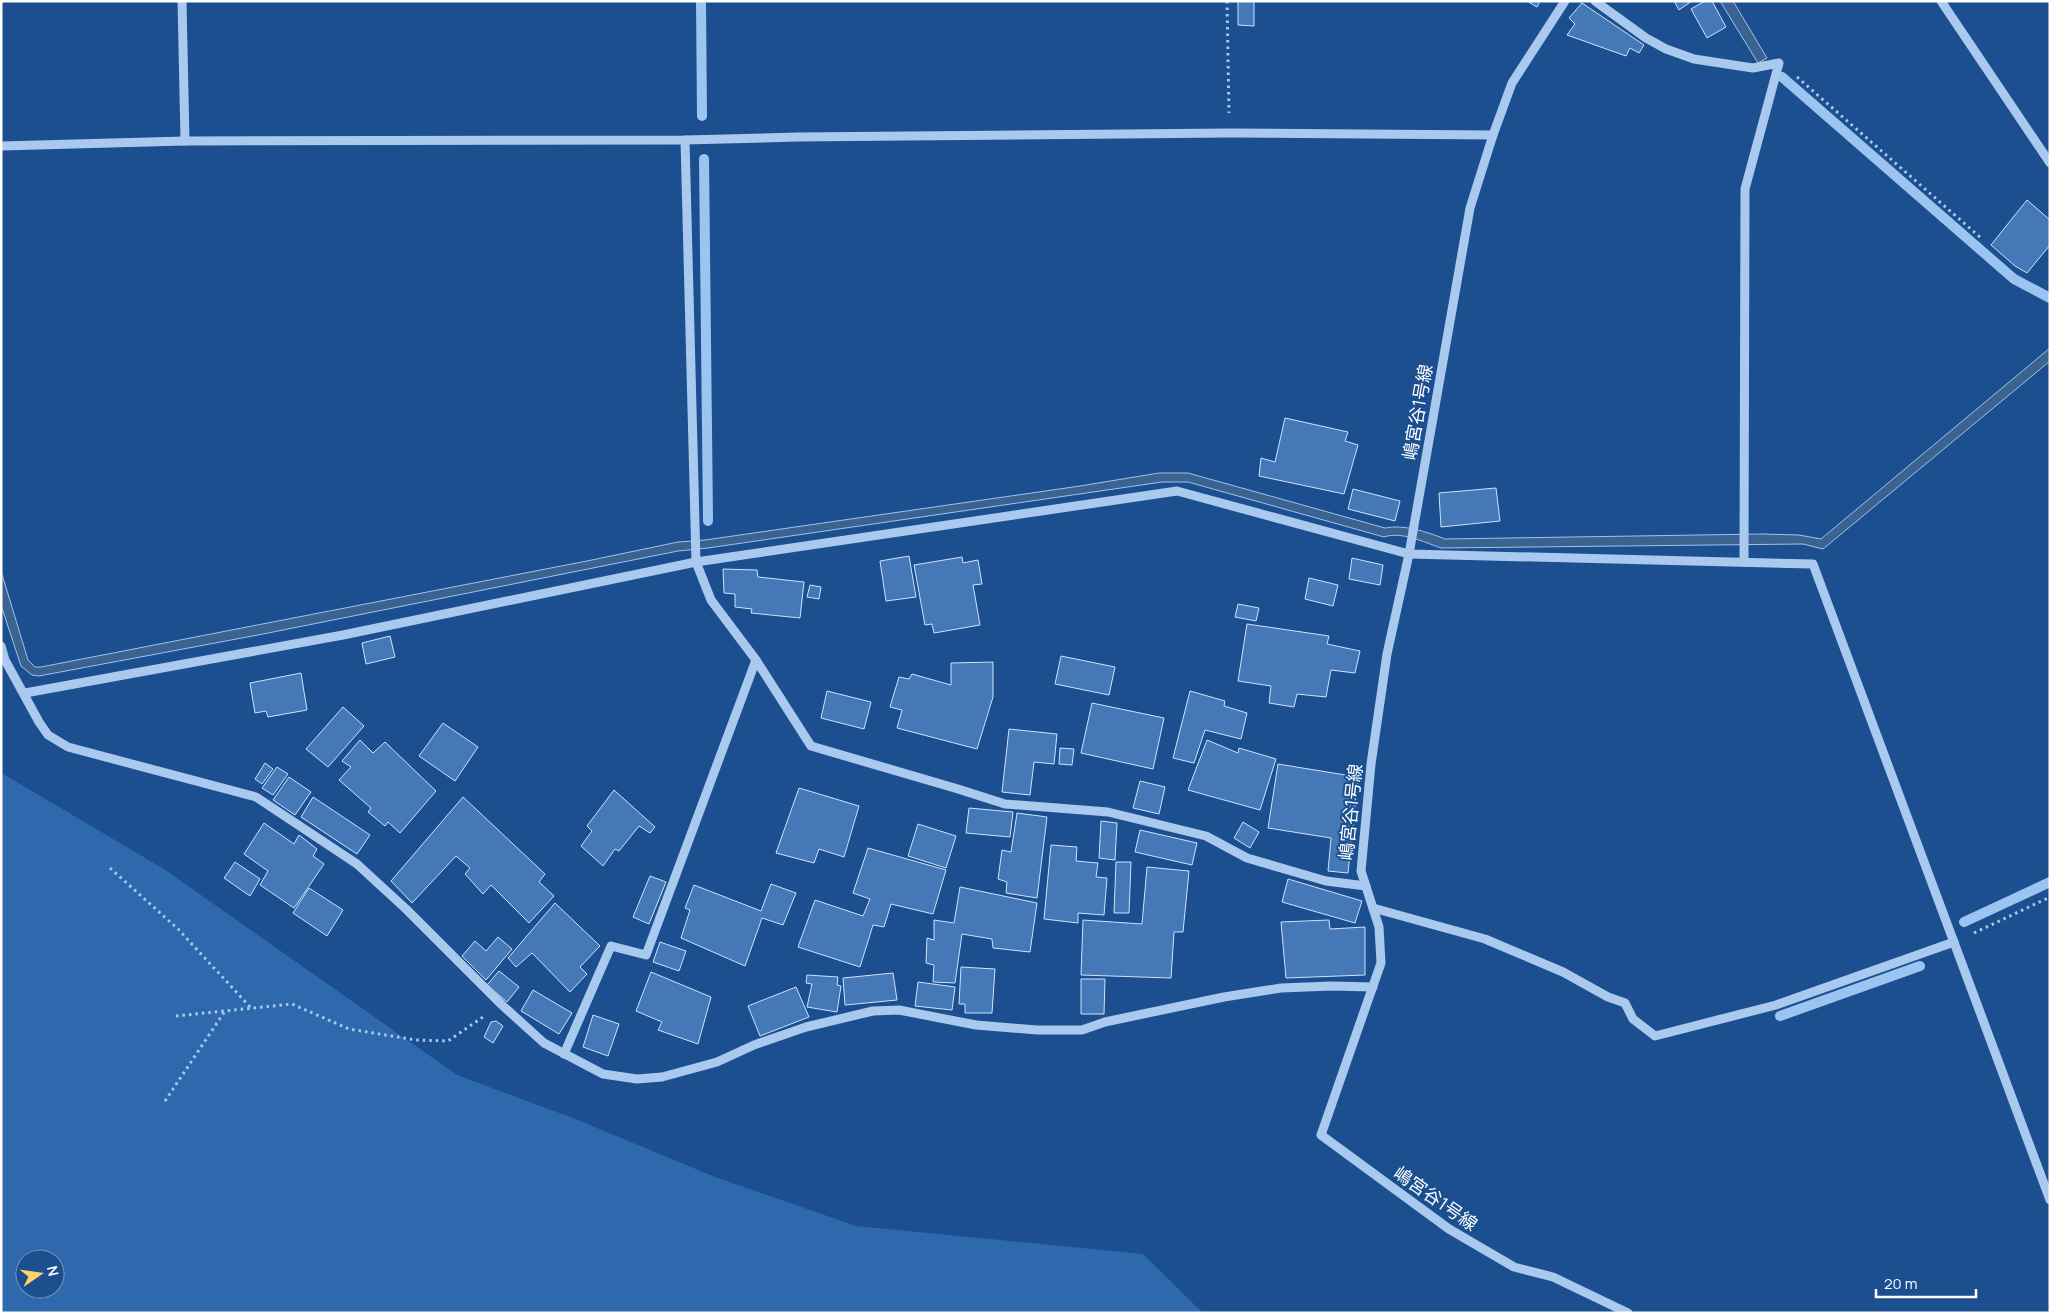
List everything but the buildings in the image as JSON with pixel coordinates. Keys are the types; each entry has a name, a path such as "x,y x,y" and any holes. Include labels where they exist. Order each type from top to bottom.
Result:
{"street":[{"path":"182,1 185,141"},
{"name":"嶋宮谷1号線","path":"1566,1 1512,83 1493,134 1470,208 1409,554 1386,654 1372,764 1361,871 1379,926 1381,963 1322,1135 1449,1229 1514,1267 1553,1277 1628,1313"},
{"path":"1595,1 1646,38 1666,49 1694,59 1753,68 1778,63 1745,189 1744,562"},
{"path":"1941,1 2050,163"},
{"path":"1,146 185,141 685,140 798,137 1229,133 1493,134"},
{"path":"685,140 696,562 711,600 756,660 811,746 958,788 1005,804 1108,812 1206,836 1247,858 1265,864 1326,882 1366,886"},
{"path":"24,694 343,635 696,562 1177,491 1409,554 1813,564 2050,1200"},
{"path":"1,646 6,660 38,722 48,735 68,747 256,797 357,864 406,909 502,1005 544,1043 603,1074 637,1079 662,1077 717,1062 754,1045 806,1027 873,1011 899,1010 976,1025 1037,1030 1082,1030 1105,1022 1224,996 1281,988 1373,987"},
{"path":"564,1054 611,946 646,955 756,660"},
{"path":"1373,908 1484,939 1563,972 1608,997 1626,1003 1633,1019 1654,1036 1776,1005 1954,942"}],"path":[{"path":"1227,1 1229,133"},
{"path":"1778,63 1790,71 1982,238"},
{"path":"110,868 178,929 251,1008"},
{"path":"1954,942 2050,896"},
{"path":"176,1016 292,1004 349,1029 416,1040 448,1041 502,1005"},
{"path":"165,1101 225,1011"}],"shaded area":[{"path":"1720,1 1733,1 1767,58 1758,63"},
{"path":"2050,348 2050,361 1823,549 1803,544 1441,548 1405,536 1384,537 1188,482 1162,482 678,551 258,635 39,676 32,675 21,666 1,605 1,571 28,660 35,667 41,667 678,542 705,540 1159,473 1188,473 1385,528 1408,528 1445,539 1762,534 1799,535 1821,539"},
{"path":"1,768 3,774 164,869 457,1075 573,1118 715,1177 856,1226 1143,1254 1203,1313 1,1313"}],"waterway":[{"path":"701,1 702,116"},
{"path":"1782,77 2014,279 2050,298"},
{"path":"704,159 708,521"},
{"path":"1964,922 2050,882"},
{"path":"1780,1016 1920,966"}]}
